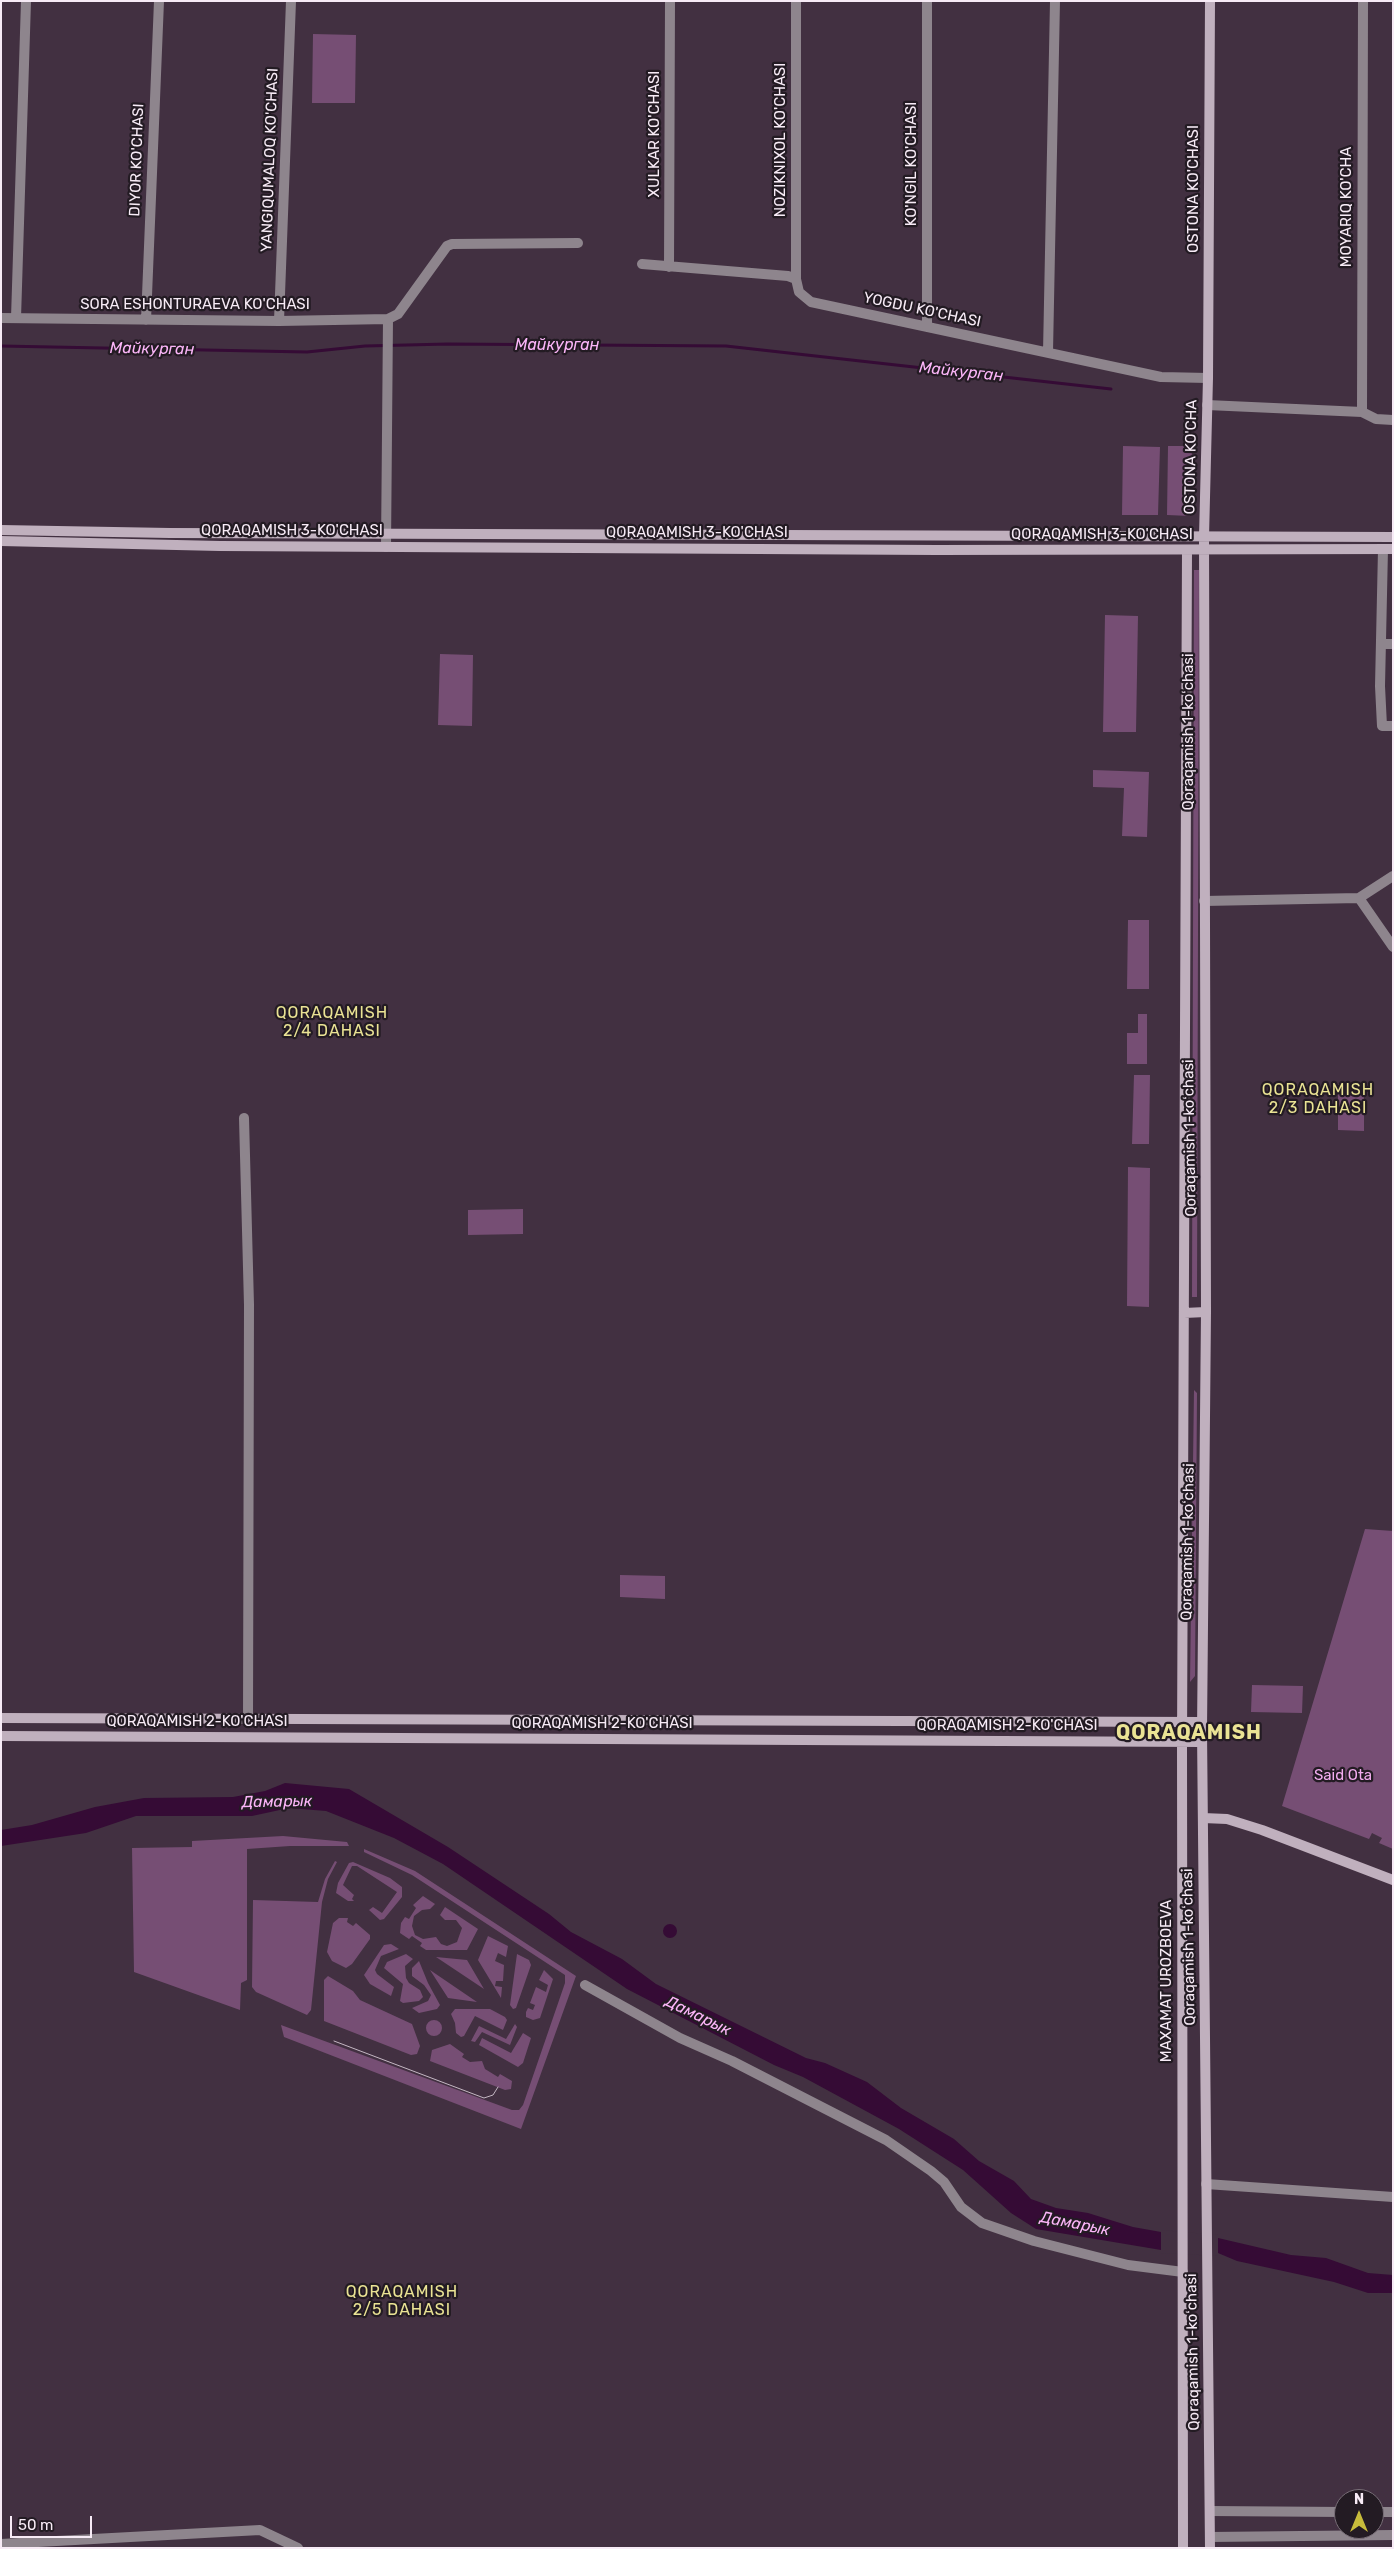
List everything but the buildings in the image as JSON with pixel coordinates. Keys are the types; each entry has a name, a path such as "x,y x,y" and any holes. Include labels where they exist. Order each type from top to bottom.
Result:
{"main road":[{"name":"OSTONA KO'CHASI","path":"1208,378 1210,1"},
{"name":"OSTONA KO'CHA","path":"1204,537 1208,378"},
{"name":"QORAQAMISH 3-KO'CHASI","path":"1,530 386,534 1393,537"},
{"path":"1187,550 1204,537"},
{"name":"Qoraqamish 1-koʻchasi","path":"1204,537 1206,1312 1202,1742 1210,2548"},
{"name":"QORAQAMISH 3-KO'CHASI","path":"1,541 386,547 1388,549"},
{"name":"Qoraqamish 1-koʻchasi","path":"1182,1742 1187,550"},
{"path":"1184,1313 1206,1312"},
{"name":"QORAQAMISH 2-KO'CHASI","path":"1,1718 1202,1722"},
{"path":"304,1719 304,1737"},
{"path":"834,1721 834,1740"},
{"name":"QORAQAMISH 2-KO'CHASI","path":"1,1736 1202,1742"},
{"name":"MAXAMAT UROZBOEVA","path":"1182,1742 1182,2220"},
{"path":"1203,1818 1227,1819 1253,1827 1393,1880"},
{"name":"Qoraqamish 1-koʻchasi","path":"1182,2220 1183,2548"}],"street":[{"path":"16,318 26,1"},
{"name":"DIYOR KO'CHASI","path":"146,320 159,1"},
{"name":"YANGIQUMALOQ KO'CHASI","path":"279,321 291,1"},
{"name":"XULKAR KO'CHASI","path":"669,267 670,1"},
{"name":"NOZIKNIXOL KO'CHASI","path":"796,1 796,279"},
{"name":"KO'NGIL KO'CHASI","path":"927,1 928,327"},
{"path":"1048,352 1054,1"},
{"name":"MOYARIQ KO'CHA","path":"1362,412 1363,1"},
{"path":"386,547 388,319 398,314 447,246 452,244 578,243"},
{"path":"642,264 788,276 796,279"},
{"name":"YOGDU KO'CHASI","path":"796,279 799,292 811,302 1161,376 1208,378"},
{"name":"SORA ESHONTURAEVA KO'CHASI","path":"1,318 279,321 388,319"},
{"path":"1207,405 1362,412 1376,419 1393,420"},
{"path":"1387,726 1381,644 1388,549"},
{"path":"1381,644 1393,644"},
{"path":"1204,902 1360,898 1393,876"},
{"path":"1360,898 1393,947"},
{"path":"244,1118 249,1305 248,1719"},
{"path":"585,1985 680,2038 732,2061 886,2140 944,2182 961,2207 982,2222 1034,2241 1128,2265 1183,2270"},
{"path":"1206,2184 1393,2197"},
{"path":"1210,2512 1334,2512"},
{"path":"1,2544 260,2530 298,2548"},
{"path":"1210,2537 1393,2535"}],"green space":[{"path":"313,34 356,35 355,103 312,103"},
{"path":"1123,446 1160,447 1158,515 1122,515"},
{"path":"1168,446 1192,446 1190,516 1167,515"},
{"path":"1194,570 1199,570 1197,1297 1192,1297"},
{"path":"1105,615 1138,616 1136,732 1103,732"},
{"path":"440,654 473,655 472,726 438,725"},
{"path":"1093,770 1149,772 1147,837 1122,836 1124,788 1093,787"},
{"path":"1128,920 1149,920 1149,989 1127,989"},
{"path":"1138,1014 1147,1014 1147,1064 1127,1064 1127,1033 1138,1033"},
{"path":"1134,1075 1150,1075 1149,1144 1132,1144"},
{"path":"1338,1084 1364,1085 1364,1131 1338,1130"},
{"path":"1128,1167 1150,1168 1149,1307 1127,1306"},
{"path":"523,1209 523,1234 468,1235 468,1210"},
{"path":"1194,1390 1197,1393 1195,1676 1190,1682"},
{"name":"Said Ota","path":"1365,1529 1393,1531 1393,1849 1379,1843 1382,1838 1372,1833 1369,1839 1282,1806"},
{"path":"620,1575 665,1576 665,1599 620,1597"},
{"path":"1252,1685 1303,1686 1302,1713 1251,1712"},
{"path":"283,1836 347,1842 349,1846 290,1846 247,1849 247,1980 241,1983 240,2010 134,1972 132,1848 192,1847 192,1841"},
{"path":"364,1849 415,1871 576,1976 521,2129 284,2037 281,2025 512,2110 519,2110 523,2105 565,1983 565,1975 412,1875 364,1852"},
{"path":"335,1861 337,1862 328,1879 322,1902 311,2010 307,2015 256,1992 252,1987 253,1900 318,1902 325,1879"},
{"path":"353,1862 390,1878 402,1887 402,1897 384,1919 380,1920 369,1910 373,1907 382,1913 397,1892 357,1866 352,1866 343,1885 354,1895 352,1899 354,1901 348,1901 336,1893 338,1883 349,1863"},
{"path":"423,1896 435,1904 430,1909 422,1910 414,1916 412,1926 415,1935 423,1939 436,1937 441,1944 447,1946 457,1942 462,1928 456,1920 445,1920 440,1915 445,1907 478,1929 467,1950 426,1950 420,1946 422,1943 412,1936 409,1939 400,1933 401,1923 405,1917 409,1919 416,1908 413,1905"},
{"path":"339,1918 348,1918 347,1922 353,1926 356,1923 370,1935 370,1939 352,1964 346,1968 332,1961 327,1952 333,1923"},
{"path":"488,1936 508,1946 506,1957 498,1953 495,1961 504,1965 503,1981 496,1981 495,1986 502,1987 501,1998 478,1960"},
{"path":"391,1944 399,1949 381,1956 375,1970 377,1974 394,1987 391,1996 370,1984 364,1975 384,1945"},
{"path":"406,1954 413,1959 405,1966 406,1978 409,1983 420,1990 423,1997 419,2001 403,2003 400,2001 403,1984 384,1968 387,1962"},
{"path":"517,1954 529,1960 531,1965 516,2008 513,2009 510,2005"},
{"path":"436,1957 467,1960 484,1989"},
{"path":"419,1961 440,2005 437,2009 419,2013 412,2008 428,2001 431,1995 424,1985 412,1976 412,1968"},
{"path":"430,1970 477,2002 448,1998"},
{"path":"544,1970 553,1979 540,2018 533,2020 526,2017 526,2012 528,2008 533,2010 535,2005 530,2003 536,1987 546,1992 548,1985 539,1980"},
{"path":"328,1976 353,1991 360,2000 412,2024 420,2046 417,2054 411,2055 324,2021 324,1980"},
{"path":"455,2009 490,2009 507,2020 503,2030 475,2016 464,2036 461,2037 456,2033 455,2023 451,2014"},
{"path":"434,2020 440,2022 442,2028 440,2034 434,2036 428,2034 426,2028 428,2022"},
{"path":"515,2024 517,2027 510,2045 482,2032 475,2042 471,2041 479,2026 506,2039"},
{"path":"523,2033 531,2038 523,2063 518,2067 479,2045 482,2038 511,2053"},
{"path":"450,2044 464,2054 462,2057 470,2062 482,2061 485,2069 498,2077 500,2074 512,2081 511,2089 505,2090 430,2061 432,2050"}],"water":[{"name":"Дамарык","path":"285,1783 349,1789 448,1847 549,1914 571,1932 622,1959 656,1984 806,2058 825,2063 867,2082 901,2108 954,2139 979,2161 1014,2181 1031,2199 1056,2208 1088,2213 1133,2227 1218,2238 1291,2255 1326,2258 1368,2273 1393,2275 1393,2293 1368,2293 1334,2282 1237,2261 1218,2253 1161,2250 1036,2229 1011,2213 963,2170 899,2129 803,2077 774,2065 627,1989 443,1864 394,1838 326,1811 289,1808 252,1816 136,1816 86,1833 1,1846 1,1830 32,1825 95,1807 144,1798 233,1797 265,1791"},
{"path":"667,1924 673,1924 677,1931 673,1938 667,1938 663,1934 663,1928"}],"pier":[{"path":"1161,2230 1218,2235 1218,2256 1161,2253"}],"waterway":[{"name":"Майкурган","path":"1,346 307,352 365,346 448,344 726,346 1111,389"}],"tram line":[{"path":"334,2041 484,2098 493,2095 498,2087"}],"district":[{"name":"QORAQAMISH 2/4 DAHASI","path":"332,1022"},
{"name":"QORAQAMISH 2/3 DAHASI","path":"1318,1099"},
{"name":"QORAQAMISH","path":"1189,1733"},
{"name":"QORAQAMISH 2/5 DAHASI","path":"402,2301"}]}
